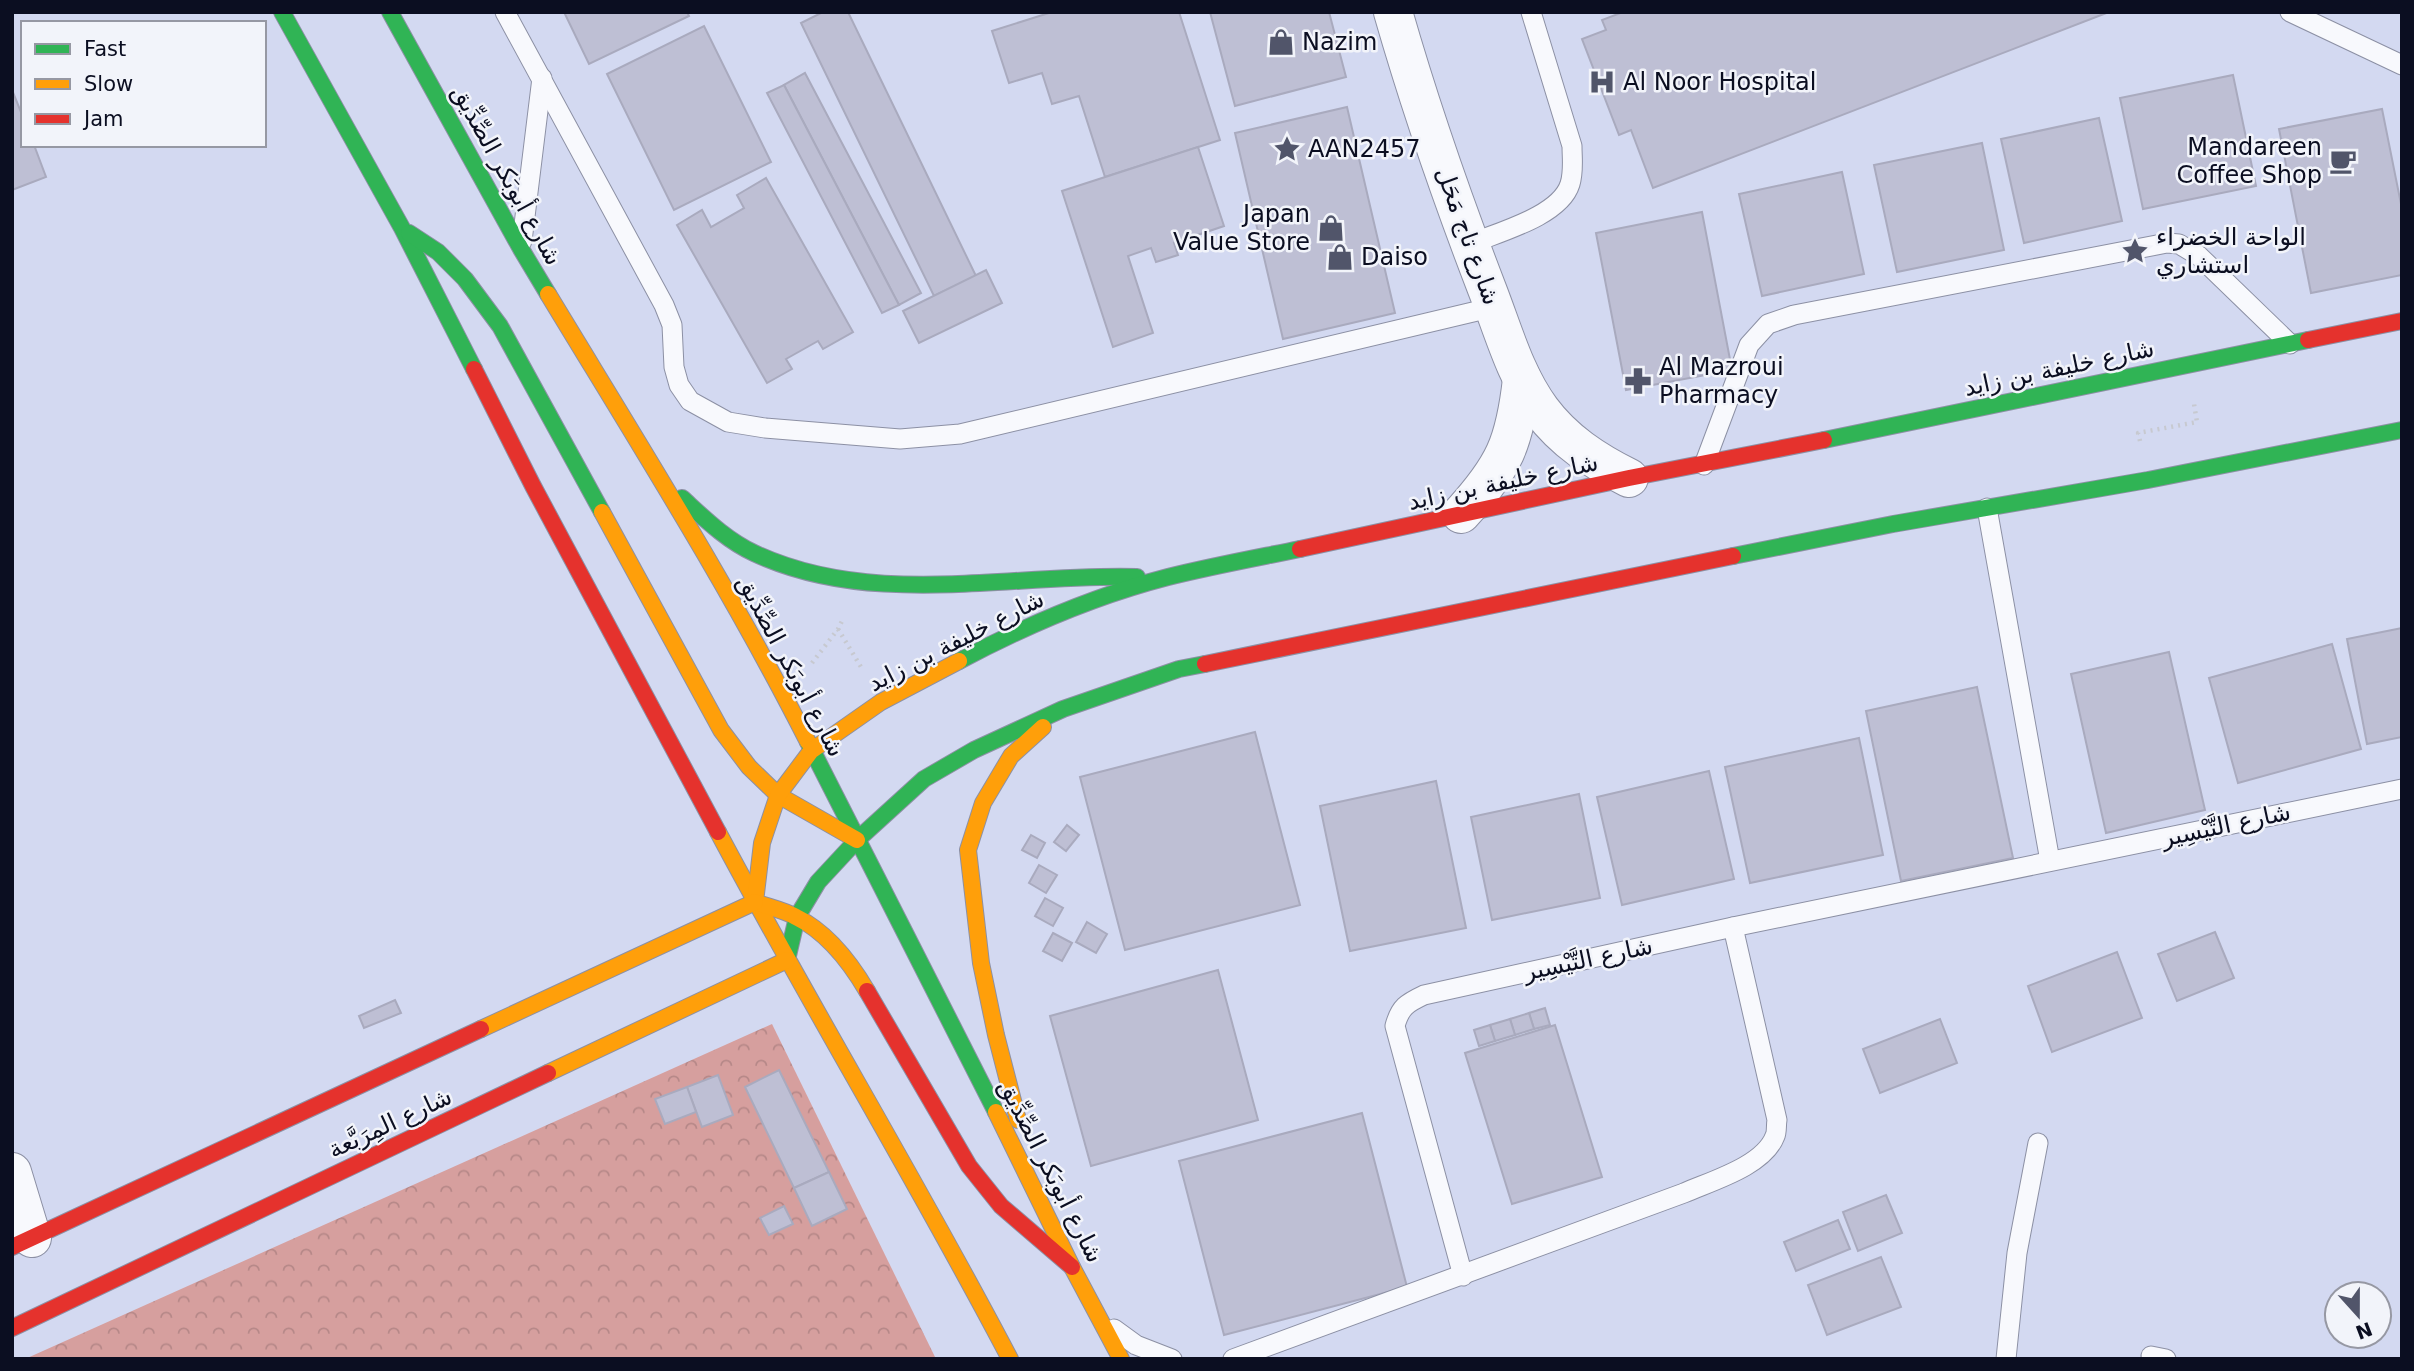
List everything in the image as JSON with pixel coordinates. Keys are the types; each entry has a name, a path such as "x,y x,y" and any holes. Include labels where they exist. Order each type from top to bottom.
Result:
{"main road":[{"path":"282,12 402,228 539,499 755,902 947,1239 1010,1359"},
{"name":"شارع أبوبَكر الصِّدِّيق","path":"390,12 521,249 662,482 785,697 1121,1359"},
{"path":"402,228 438,252 464,279 500,326 721,730 749,767 778,795 857,840"},
{"name":"شارع خليفة بن زايد","path":"755,902 762,843 778,795 811,751 881,702 993,643 1075,608 1167,577 1629,478 1704,465 2402,321"},
{"path":"787,960 797,917 818,881 857,840 924,779 974,750 1063,709 1179,669 1880,527 2148,480 2402,430"},
{"path":"662,482 713,525 752,552 807,573 858,582 973,584 1089,576 1167,577"},
{"path":"1036,1190 996,1035 981,963 968,850 983,803 1011,757 1063,709"},
{"path":"755,902 797,917 834,944 857,974 969,1166 1001,1206 1072,1267"},
{"name":"شارع المِرَبَّعة","path":"22,1243 755,902"},
{"name":"شارع المِرَبَّعة","path":"12,1328 787,960"}],"street":[{"name":"شارع تاج مَحَل","path":"1399,14 1430,131 1522,379 1542,411 1567,438 1595,461 1629,478"},
{"name":"شارع تاج مَحَل","path":"1461,514 1486,485 1506,453 1518,417 1522,379"},
{"path":"12,1172 22,1243"}],"lane":[{"path":"505,12 664,305 672,325 674,367 679,385 690,401 728,422 765,428 900,439 960,434 1494,307"},
{"path":"1470,244 1542,214 1560,202 1570,186 1573,169 1572,146 1531,12"},
{"path":"2290,12 2402,65"},
{"path":"521,249 542,78"},
{"path":"1704,465 1749,345 1769,324 1794,315 2167,243 2179,244 2199,256 2290,344"},
{"path":"1987,508 2050,860"},
{"name":"شارع التَّيْسِير","path":"1463,1276 1395,1026 1398,1012 1410,1001 1424,995 2050,860 2402,789"},
{"path":"1233,1359 1684,1194 1751,1163 1764,1152 1775,1136 1777,1120 1733,928"},
{"path":"2006,1359 2017,1253 2038,1143"},
{"path":"1101,1319 1136,1345 1172,1359"}],"path":[{"path":"2148,480 2138,433 2197,422 2186,365"}],"green space":[{"path":"772,1024 936,1359 25,1359"}],"building":[{"path":"564,12 687,12 689,16 589,64"},
{"path":"823,12 848,12 976,276 934,296 801,23"},
{"path":"1052,12 1179,12 1220,140 1105,177 1079,96 1052,104 1042,73 1009,83 992,31"},
{"path":"1210,12 1329,12 1346,77 1235,106"},
{"path":"1623,12 2109,12 1653,188 1631,130 1619,135 1582,39 1606,30 1602,20"},
{"path":"704,26 771,162 674,210 607,74"},
{"path":"805,73 921,293 899,305 784,85"},
{"path":"2233,75 2256,186 2143,209 2120,98"},
{"path":"784,85 899,305 882,313 767,93"},
{"path":"12,90 21,112 21,147 35,147 46,177 12,190"},
{"path":"1347,107 1395,313 1283,339 1235,133"},
{"path":"2382,109 2402,209 2402,275 2311,293 2279,129"},
{"path":"2099,118 2122,221 2024,243 2001,139"},
{"path":"1982,143 2004,250 1897,272 1874,165"},
{"path":"1198,147 1224,226 1174,243 1178,255 1156,262 1151,248 1128,256 1153,333 1113,347 1062,191"},
{"path":"1842,172 1864,274 1762,296 1739,194"},
{"path":"766,178 853,332 823,349 818,341 786,359 792,369 767,383 677,225 702,210 711,227 744,208 737,195"},
{"path":"1702,212 1732,370 1626,390 1596,233"},
{"path":"986,270 1002,303 919,343 903,311"},
{"path":"2402,628 2402,737 2367,744 2347,639"},
{"path":"2332,644 2361,749 2238,783 2209,678"},
{"path":"2169,652 2205,810 2106,833 2071,674"},
{"path":"1977,687 2013,858 1901,881 1866,711"},
{"path":"1255,732 1300,905 1125,950 1080,777"},
{"path":"1859,738 1883,855 1750,883 1725,767"},
{"path":"1709,771 1734,879 1622,905 1597,797"},
{"path":"1436,781 1466,928 1350,951 1320,806"},
{"path":"1579,794 1600,898 1492,920 1471,817"},
{"path":"1067,825 1079,835 1066,851 1054,842"},
{"path":"1031,835 1045,843 1037,858 1022,850"},
{"path":"1039,865 1057,875 1046,893 1029,883"},
{"path":"1045,898 1063,908 1053,926 1035,916"},
{"path":"1087,922 1107,934 1096,953 1076,942"},
{"path":"2215,932 2234,978 2177,1001 2158,954"},
{"path":"1053,933 1072,943 1062,961 1043,951"},
{"path":"2117,952 2142,1018 2052,1052 2028,986"},
{"path":"1218,970 1258,1120 1091,1166 1050,1016"},
{"path":"395,1000 401,1013 364,1028 359,1016"},
{"path":"1545,1008 1550,1025 1534,1029 1529,1013"},
{"path":"1529,1013 1534,1029 1515,1035 1510,1019"},
{"path":"1510,1019 1515,1035 1495,1041 1490,1025"},
{"path":"1940,1019 1957,1063 1880,1093 1863,1049"},
{"path":"1490,1025 1495,1041 1479,1046 1474,1030"},
{"path":"1555,1025 1602,1177 1512,1204 1465,1053"},
{"path":"779,1070 829,1172 794,1188 745,1087"},
{"path":"718,1075 733,1115 702,1127 687,1087"},
{"path":"687,1087 696,1112 665,1124 655,1099"},
{"path":"1362,1113 1407,1287 1224,1335 1179,1161"},
{"path":"829,1172 847,1209 812,1226 794,1188"},
{"path":"1886,1195 1902,1233 1858,1251 1843,1212"},
{"path":"784,1206 793,1224 769,1235 760,1218"},
{"path":"1838,1220 1850,1249 1796,1271 1784,1242"},
{"path":"1881,1257 1901,1307 1827,1335 1808,1285"}],"traffic: fast":[{"path":"282,12 402,228 474,369"},
{"path":"390,12 548,294"},
{"path":"409,233 438,252 465,279 500,326 602,512"},
{"path":"1824,440 2308,340"},
{"path":"1733,556 1893,524 2148,480 2402,430"},
{"path":"682,498 707,521 744,548 799,570 846,580 943,584 1137,577"},
{"path":"959,661 1035,624 1142,584 1300,549"},
{"path":"787,960 797,917 818,882 857,840 924,779 974,750 1063,709 1179,669 1205,664"},
{"path":"808,742 996,1112"}],"traffic: slow":[{"path":"548,294 715,571 808,742"},
{"path":"602,512 721,730 749,767 778,795 857,840"},
{"path":"867,991 845,959 818,931 791,915 755,902 762,843 778,795 811,751 881,702 959,661"},
{"path":"1018,1120 981,963 968,850 983,803 1011,756 1043,727"},
{"path":"718,832 1010,1359"},
{"path":"481,1029 755,902"},
{"path":"548,1073 787,960"},
{"path":"996,1112 1072,1267 1121,1359"}],"traffic: jam":[{"path":"2308,340 2402,321"},
{"path":"474,369 533,486 718,832"},
{"path":"1300,549 1629,478 1824,440"},
{"path":"1205,664 1733,556"},
{"path":"867,991 969,1166 1001,1206 1072,1267"},
{"path":"12,1247 481,1029"},
{"path":"12,1328 548,1073"}],"place":[{"name":"Nazim","path":"1281,42"},
{"name":"Al Noor Hospital","path":"1602,82"},
{"name":"AAN2457","path":"1287,149"},
{"name":"Mandareen Coffee Shop","path":"2343,161"},
{"name":"Japan Value Store","path":"1331,228"},
{"name":"الواحة الخضراء استشاري","path":"2135,251"},
{"name":"Daiso","path":"1340,257"},
{"name":"Al Mazroui Pharmacy","path":"1638,381"}]}
